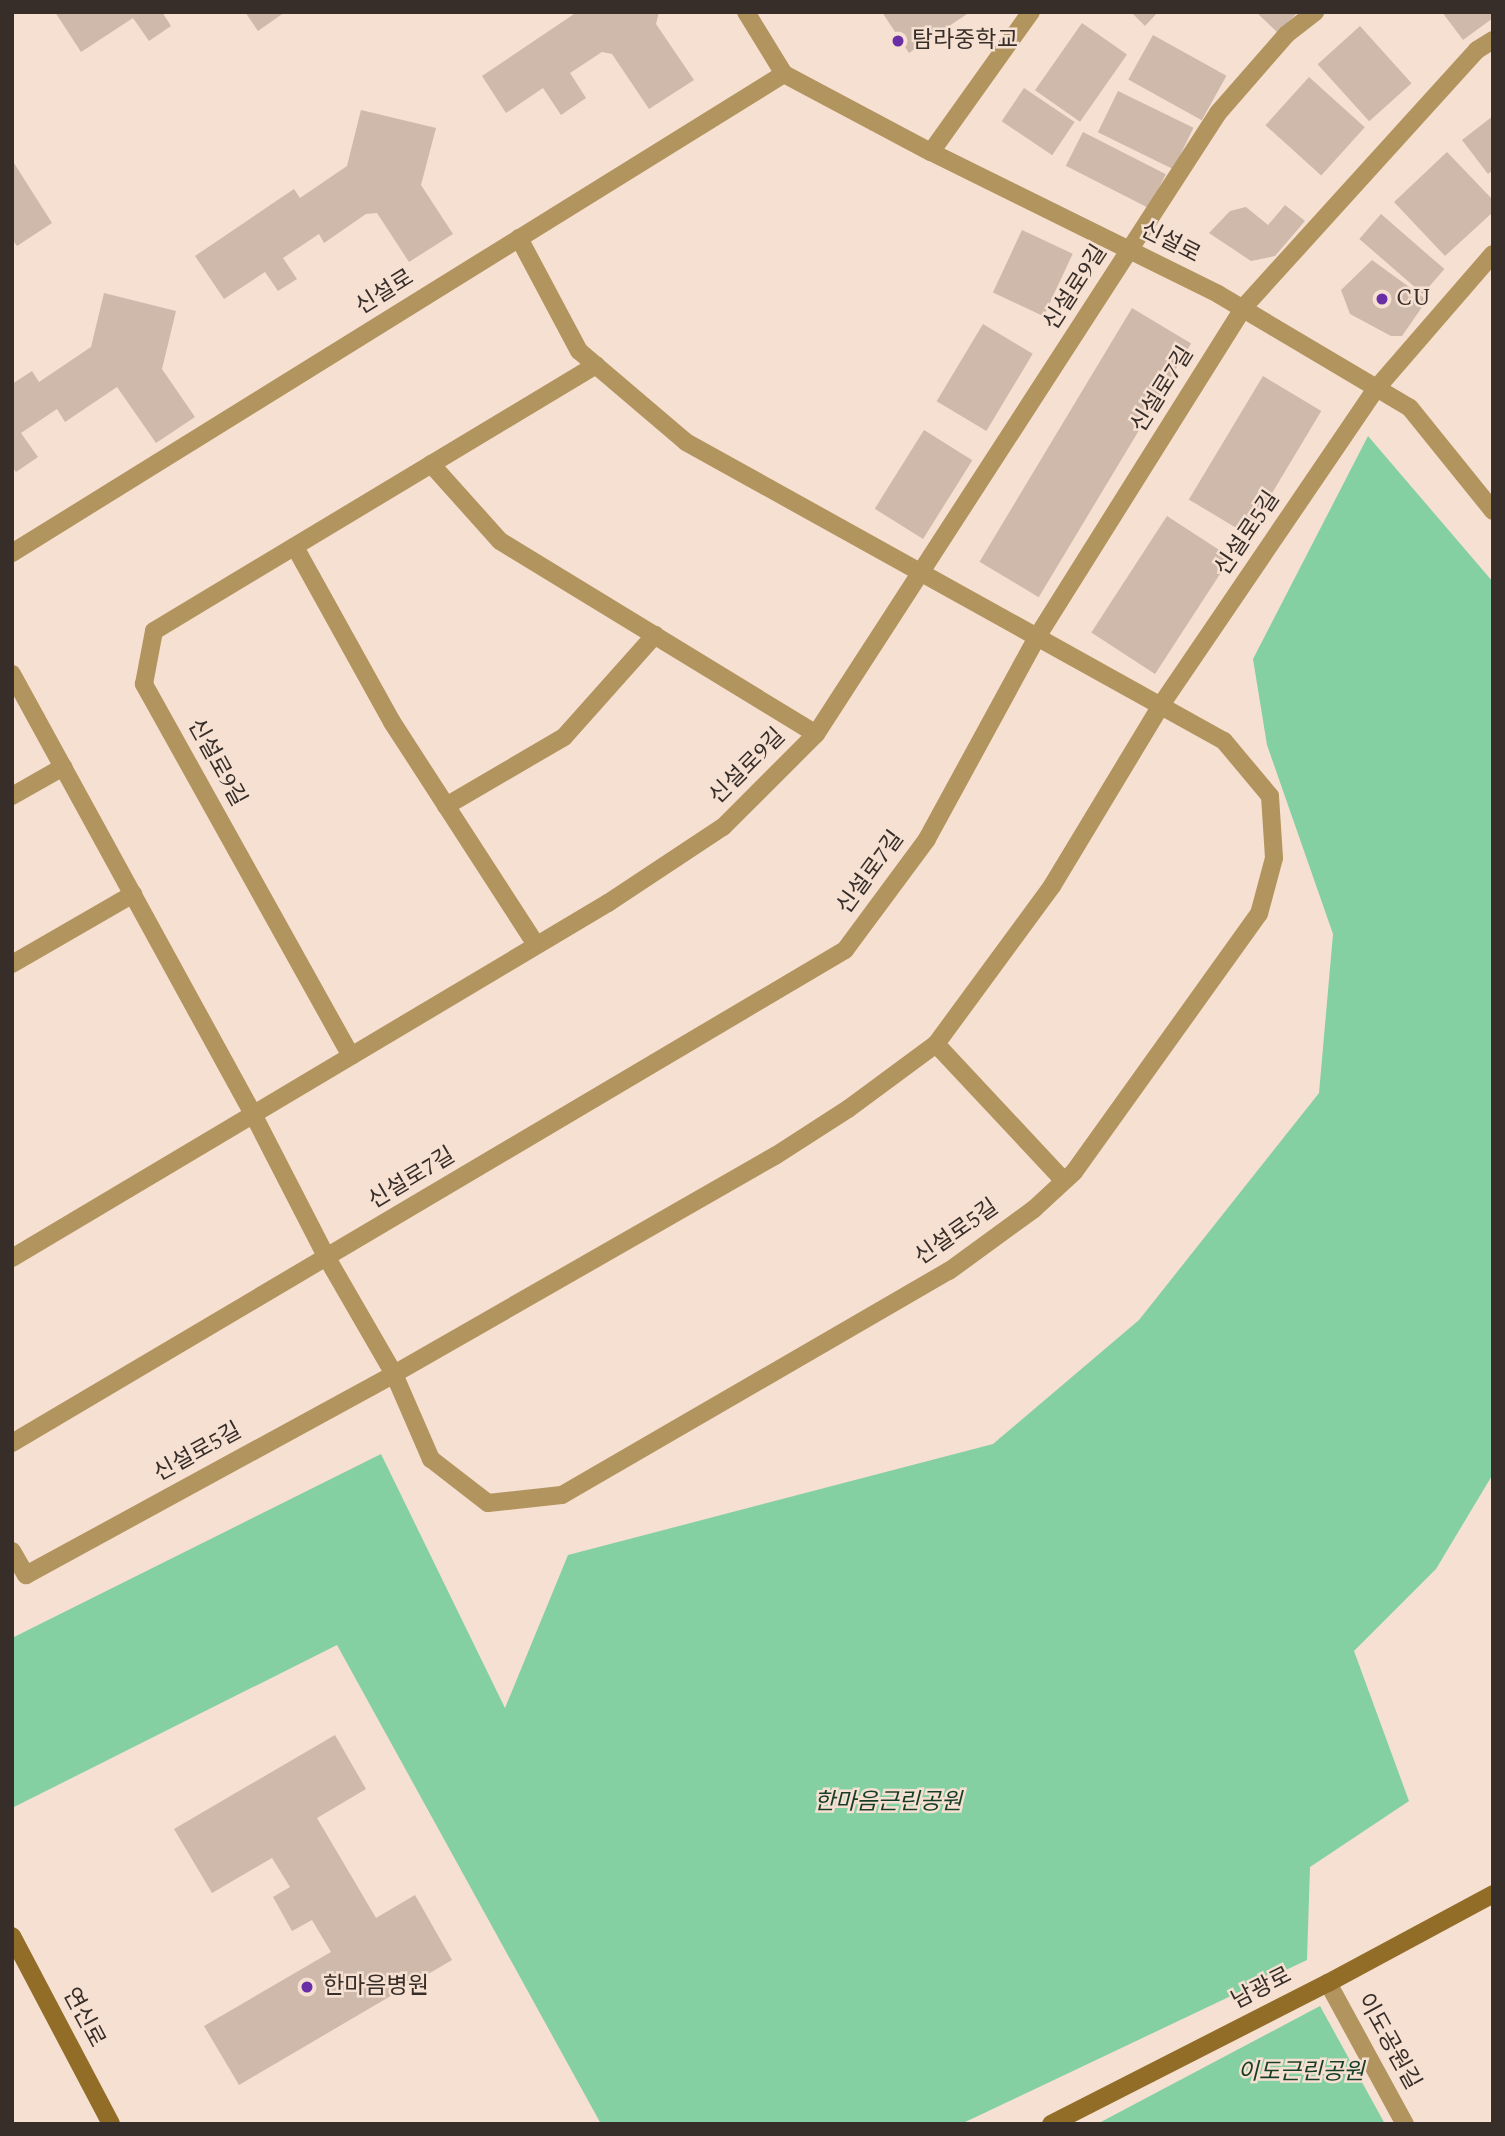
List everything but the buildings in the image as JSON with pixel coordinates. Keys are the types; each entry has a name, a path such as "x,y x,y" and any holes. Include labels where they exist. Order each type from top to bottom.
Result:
{"main road":[{"name":"남광로","path":"1051,2124 1328,1983 1493,1894"},
{"name":"연신로","path":"12,1936 111,2124"}],"street":[{"path":"746,12 784,74"},
{"path":"931,152 1031,12"},
{"name":"신설로9길","path":"12,1258 536,945 723,827 816,734 1218,113 1287,34 1315,12"},
{"name":"신설로7길","path":"12,1443 845,950 927,839 1037,637 1243,308 1477,50 1493,40"},
{"name":"신설로","path":"12,553 784,74 931,152 1243,308 1375,390 1410,408 1493,511"},
{"path":"519,238 579,351 686,442 1161,705"},
{"name":"신설로5길","path":"12,1551 26,1575 394,1374 775,1156 848,1109 936,1044 1052,886 1161,705 1375,390 1493,254"},
{"name":"신설로9길","path":"351,1056 144,684 153,631 596,365"},
{"name":"신설로9길","path":"431,464 500,541 816,734"},
{"path":"295,547 393,722 536,945"},
{"path":"446,806 565,737 655,635"},
{"path":"12,674 253,1114 327,1258 394,1374"},
{"name":"신설로5길","path":"394,1374 431,1459 488,1503 562,1495 949,1271 1034,1209 1074,1172 1259,914 1274,858 1270,796 1224,741 1161,705"},
{"path":"12,796 63,767"},
{"path":"12,964 133,894"},
{"path":"936,1044 1064,1181"},
{"name":"이도공원길","path":"1328,1983 1405,2124"}],"green space":[{"name":"한마음근린공원","path":"1368,436 1493,582 1493,1474 1436,1569 1354,1651 1409,1801 1310,1867 1307,1960 961,2124 601,2124 337,1645 12,1808 12,1638 381,1454 505,1708 568,1555 993,1444 1139,1320 1319,1093 1333,934 1267,745 1253,659"},
{"name":"이도근린공원","path":"1320,2006 1385,2124 1097,2124"}],"place":[{"name":"탐라중학교","path":"898,41"},
{"name":"CU","path":"1382,299"},
{"name":"한마음병원","path":"307,1987"}]}
